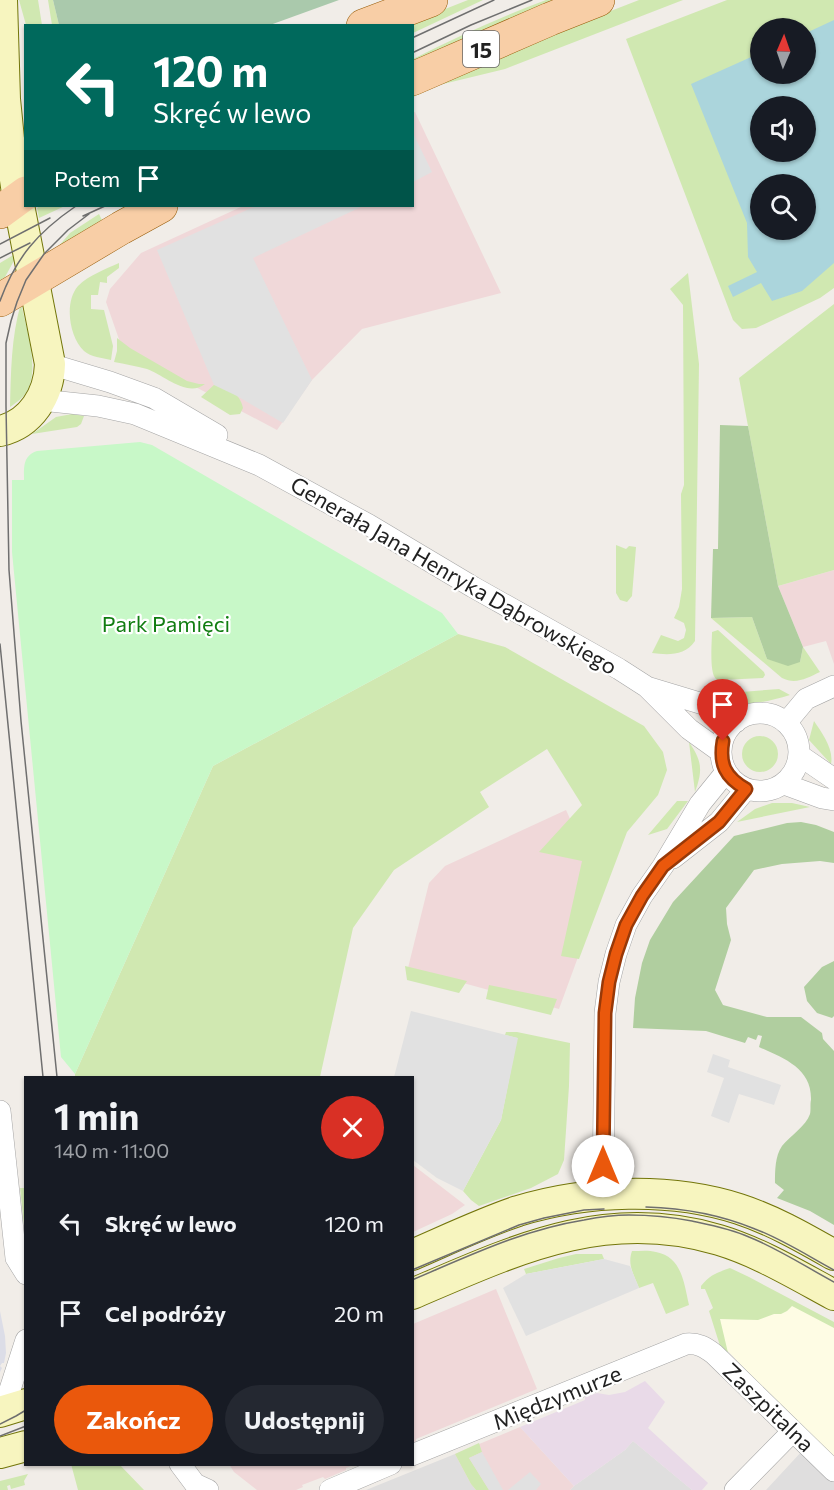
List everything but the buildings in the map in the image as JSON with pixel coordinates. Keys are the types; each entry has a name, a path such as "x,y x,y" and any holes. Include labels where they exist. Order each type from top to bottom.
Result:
{"main road":[{"path":"368,24 431,0"},
{"name":"15","path":"414,78 598,0"},
{"path":"0,300 159,207"}],"street":[{"path":"0,431 24,420 34,410 48,383 50,364 14,202 12,139 15,103 2,0"},
{"name":"Generała Jana Henryka Dąbrowskiego","path":"50,364 154,398 236,446 259,465"},
{"name":"Generała Jana Henryka Dąbrowskiego","path":"41,400 98,406 135,414 259,465 369,525 472,587 619,669 647,687 724,762"},
{"path":"786,723 806,699 832,686"},
{"name":"Generała Jana Henryka Dąbrowskiego","path":"647,687 703,704 736,722"},
{"path":"761,713 775,716 786,723 794,732 798,743 799,754 795,771 784,783 772,790 759,792 746,789 735,782 724,762 723,741 728,730 748,715 761,713"},
{"path":"799,754 834,779"},
{"path":"603,1194 605,1013 616,954 626,925 642,896 663,866 724,762"},
{"path":"784,783 822,798 834,800"},
{"path":"663,866 719,822 746,789"},
{"path":"0,1111 16,1258 24,1271"},
{"path":"414,1254 519,1211 603,1194 648,1194 711,1201 740,1209 769,1221 834,1255"},
{"path":"414,1293 502,1255 544,1242 584,1232 650,1228 681,1231 720,1240 787,1269 834,1295"},
{"name":"Międzymurze","path":"414,1454 686,1344 702,1345"},
{"name":"Zaszpitalna","path":"702,1345 834,1471"},
{"path":"10,1409 24,1349"},
{"path":"735,1490 794,1431"},
{"path":"0,1452 24,1446"},
{"path":"182,1466 199,1488"},
{"path":"330,1490 386,1466"}],"shaded area":[{"path":"414,112 501,293 362,329 312,380 277,430 139,357 121,345 106,302 110,289 141,253 241,207 414,207"},
{"path":"414,135 432,172 414,181"},
{"path":"254,207 361,207 253,258 312,380 283,423 214,385 157,250"},
{"path":"834,570 834,664 826,641 803,647 778,586"},
{"path":"566,810 575,830 603,847 585,938 559,1009 408,968 429,883 445,866"},
{"path":"411,1011 518,1038 501,1120 463,1191 437,1178 414,1161 414,1076 394,1076"},
{"path":"713,1054 730,1060 728,1067 781,1085 774,1105 739,1094 729,1123 711,1116 724,1078 707,1072"},
{"path":"414,1166 465,1205 452,1214 414,1232"},
{"path":"604,1259 630,1266 639,1288 526,1336 503,1288 526,1274"},
{"path":"731,1270 834,1324 834,1459 725,1348 720,1319"},
{"path":"496,1289 537,1389 416,1439 414,1442 414,1324"},
{"path":"0,1311 6,1353 4,1363 0,1366"},
{"path":"645,1381 665,1402 648,1428 708,1483 702,1490 692,1490 633,1441 625,1450 574,1486 520,1427 585,1400 585,1397 597,1393 609,1395 625,1392"},
{"path":"520,1427 574,1486 570,1490 476,1490 471,1484 455,1454"},
{"path":"633,1441 692,1490 570,1490 625,1450"},
{"path":"803,1450 834,1480 834,1490 766,1490"},
{"path":"482,1452 503,1490 489,1490 469,1458"},
{"path":"455,1454 476,1490 366,1490"},
{"path":"230,1466 351,1466 325,1479 323,1477 302,1485 303,1487 296,1490 257,1490 234,1472"},
{"path":"530,1472 541,1484 536,1490 508,1490"}],"green space":[{"path":"19,0 38,0 42,24 26,24"},
{"path":"48,0 53,0 59,24 52,24"},
{"path":"53,0 339,0 273,24 59,24"},
{"path":"468,0 483,0 414,33 414,24 407,24"},
{"path":"546,0 564,0 414,65 414,58 495,20"},
{"path":"639,0 683,0 505,69 439,85 414,97 414,93 498,55"},
{"path":"727,0 834,0 834,288 820,298 756,328 742,329 733,320 626,39"},
{"path":"38,207 63,207 39,218"},
{"path":"99,214 104,224 51,255 70,233"},
{"path":"15,254 16,257 5,277 0,280 0,263"},
{"path":"119,263 119,268 107,277 107,283 100,282 98,295 91,295 91,309 104,310 113,346 111,360 90,355 79,345 72,328 70,310 74,293 82,282"},
{"path":"688,273 699,364 695,641 681,652 658,654 652,653 661,635 678,641 684,638 686,630 684,623 674,618 679,607 682,589 683,305 670,289"},
{"path":"21,303 31,348 31,382 27,391 10,407 13,342"},
{"path":"834,304 834,570 778,586 739,378"},
{"path":"117,338 187,381 205,384 198,388 183,387 147,369 114,362"},
{"path":"216,383 237,395 243,408 240,414 230,415 201,397"},
{"path":"72,414 84,416 77,427 32,434 56,417"},
{"path":"720,425 748,426 778,586 803,647 800,662 788,666 767,659 752,617 711,618 713,549 718,549"},
{"name":"Park Pamięci","path":"140,442 152,445 442,613 458,634 213,766 75,1074 61,1057 12,552 12,480 24,480 24,466 27,459 37,451"},
{"path":"616,545 626,549 629,546 636,547 632,596 627,602 620,600 616,593"},
{"path":"752,617 767,659 800,662 803,647 820,672 797,681 782,678 711,618"},
{"path":"718,630 764,672 763,678 716,679 712,664 712,632"},
{"path":"458,634 505,647 644,726 663,752 667,770 658,795 627,832 579,959 561,956 582,861 539,852 582,805 547,749 480,792 489,807 394,870 353,928 320,1076 75,1076 213,766"},
{"path":"779,689 790,695 753,703 736,703 716,699 728,693"},
{"path":"814,721 829,747 831,764 809,740"},
{"path":"760,736 773,741 778,754 773,767 760,772 747,767 742,754 747,741"},
{"path":"689,742 697,755 700,766 695,792"},
{"path":"677,801 688,801 667,829 648,835"},
{"path":"772,803 792,803 810,807 737,822 755,809"},
{"path":"801,822 834,832 834,863 820,861 782,864 754,870 726,908 731,940 715,990 723,1005 767,1017 801,1017 822,1033 823,1039 834,1051 834,1225 810,1211 777,1198 784,1190 775,1183 778,1154 782,1146 810,1114 810,1089 801,1072 786,1060 759,1047 762,1036 758,1035 756,1040 748,1037 745,1043 706,1031 633,1028 635,998 642,963 650,940 673,902 734,836 787,823"},
{"path":"834,961 834,1016 832,1018 817,1013 807,1001 804,987 822,967"},
{"path":"405,966 467,981 459,993 407,980"},
{"path":"489,985 557,999 551,1015 486,999"},
{"path":"506,1032 517,1032 570,1043 564,1160 558,1174 531,1188 479,1206 463,1191 501,1120 517,1038 505,1035"},
{"path":"20,1188 24,1188 24,1225"},
{"path":"632,1251 653,1251 671,1259 680,1272 689,1305 666,1314 653,1283 639,1288 631,1265"},
{"path":"576,1254 602,1254 604,1259 526,1274 524,1269 559,1258"},
{"path":"730,1268 834,1322 834,1328 792,1306 781,1314 758,1320 720,1319 729,1357 721,1349 709,1311 713,1308 705,1289 701,1289 701,1286 707,1279"},
{"path":"479,1443 482,1452 469,1458 489,1490 476,1490 455,1454"},
{"path":"72,1466 121,1466 144,1490 78,1490"},
{"path":"28,1474 24,1481 25,1485 11,1489 10,1485 7,1486 8,1490 0,1490 0,1481"}],"water":[{"path":"834,20 834,263 802,291 772,301 761,283 733,297 728,286 757,272 748,257 747,223 691,84 750,57 750,84 816,84 816,28"}],"tram line":[{"path":"414,37 494,0"},
{"path":"414,52 532,0"},
{"path":"0,301 21,258 39,236 75,207"},
{"path":"83,216 103,207"},
{"path":"57,1076 21,721 9,570 6,343 17,302 26,280 44,254 68,230 89,214"},
{"path":"0,244 50,218"},
{"path":"0,258 30,243"},
{"path":"0,644 43,1076"},
{"path":"646,1207 701,1213 742,1224 765,1233 834,1270"},
{"path":"414,1269 519,1225 584,1210 604,1209"},
{"path":"414,1279 539,1230 595,1218 629,1215 676,1218 736,1232 771,1247 834,1282"},
{"path":"0,1424 24,1411"},
{"path":"0,1436 24,1427"}],"route":[{"path":"603,1166 605,1013 616,954 626,925 642,896 663,866 719,822 746,789 726,772 721,752 723,741"}]}
